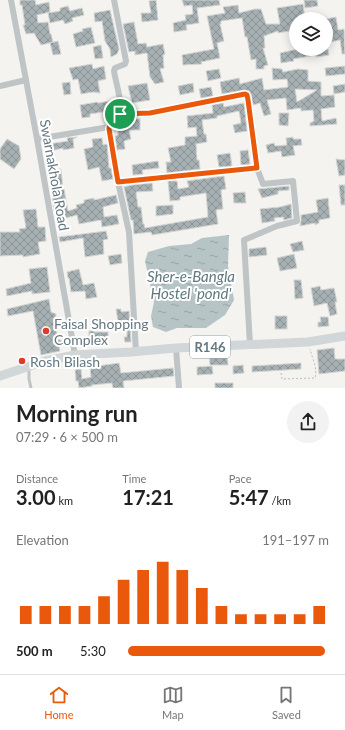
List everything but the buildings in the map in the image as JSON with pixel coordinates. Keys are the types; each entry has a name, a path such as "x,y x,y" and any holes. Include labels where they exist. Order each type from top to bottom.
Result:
{"main road":[{"name":"R146","path":"0,376 30,366 74,355 136,352 176,348 308,342 345,336"}],"street":[{"name":"Swarnakhola Road","path":"11,0 37,139 74,355"},
{"path":"114,0 126,61 125,64 114,68 121,108 120,114"},
{"path":"0,86 26,80"},
{"path":"136,352 129,232 118,182 109,127 112,121 120,114 150,113 245,94 247,95 248,100 257,168 263,184 293,181 297,221 277,226 244,240 250,345"},
{"path":"120,114 131,114"},
{"path":"37,139 109,127"},
{"path":"118,182 257,168"},
{"path":"176,348 179,388"}],"lane":[{"path":"30,366 29,379 31,388"}],"path":[{"path":"281,372 282,379 315,378 315,366 308,342"}],"water":[{"name":"Sher-e-Bangla Hostel 'pond'","path":"229,235 228,266 234,300 225,315 206,328 177,328 166,332 153,327 151,316 154,302 145,261 148,252 169,246 191,244 202,238"}],"place":[{"name":"Faisal Shopping Complex","path":"46,331"},
{"name":"Rosh Bilash","path":"22,361"}],"route":[{"path":"245,94 247,95 248,100 257,168 118,182 109,129 110,123 120,114 150,113 245,94"}]}
